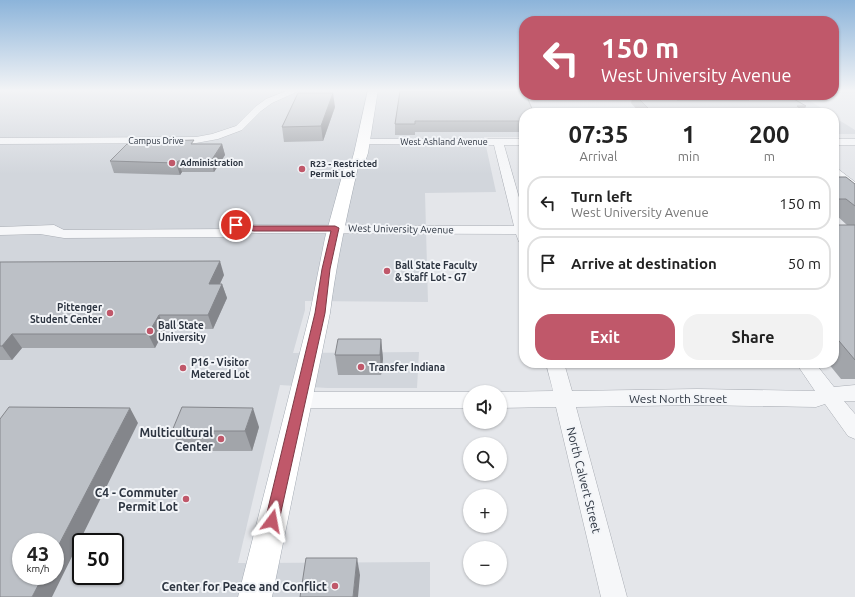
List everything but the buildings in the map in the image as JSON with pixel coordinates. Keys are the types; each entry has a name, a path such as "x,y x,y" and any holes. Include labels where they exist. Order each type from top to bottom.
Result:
{"main road":[{"path":"352,165 348,161 357,118"},
{"path":"255,597 320,313 326,269 335,228 352,165 358,162 370,118"}],"street":[{"name":"Campus Drive","path":"0,141 196,140 214,137 240,128 250,118"},
{"name":"West Ashland Avenue","path":"364,142 519,142"},
{"path":"498,142 519,218"},
{"path":"839,142 855,142"},
{"path":"839,176 855,188"},
{"name":"West University Avenue","path":"0,231 45,231 64,234 224,233 254,229 335,228 519,233"},
{"name":"North Calvert Street","path":"556,368 614,597"},
{"path":"809,368 855,430"},
{"name":"West North Street","path":"507,400 697,397 816,399 840,392 855,392"},
{"path":"299,400 463,400"}],"shaded area":[{"name":"Ball State University","path":"0,118 519,118 519,137 484,137 496,192 425,193 428,302 305,301 305,310 293,353 419,352 417,388 327,388 280,385 238,563 430,562 430,597 0,597"},
{"path":"839,120 855,130 855,134 839,134"}],"place":[{"name":"Administration","path":"172,163"},
{"name":"R23 - Restricted Permit Lot","path":"302,169"},
{"name":"Ball State Faculty & Staff Lot - G7","path":"387,271"},
{"name":"Pittenger Student Center","path":"110,313"},
{"name":"Ball State University","path":"150,331"},
{"name":"Transfer Indiana","path":"361,367"},
{"name":"P16 - Visitor Metered Lot","path":"183,368"},
{"name":"Multicultural Center","path":"221,439"},
{"name":"C4 - Commuter Permit Lot","path":"186,499"},
{"name":"Center for Peace and Conflict","path":"335,586"}],"route":[{"path":"236,225 254,229 335,228 334,239 326,269 320,313 272,521"}]}
